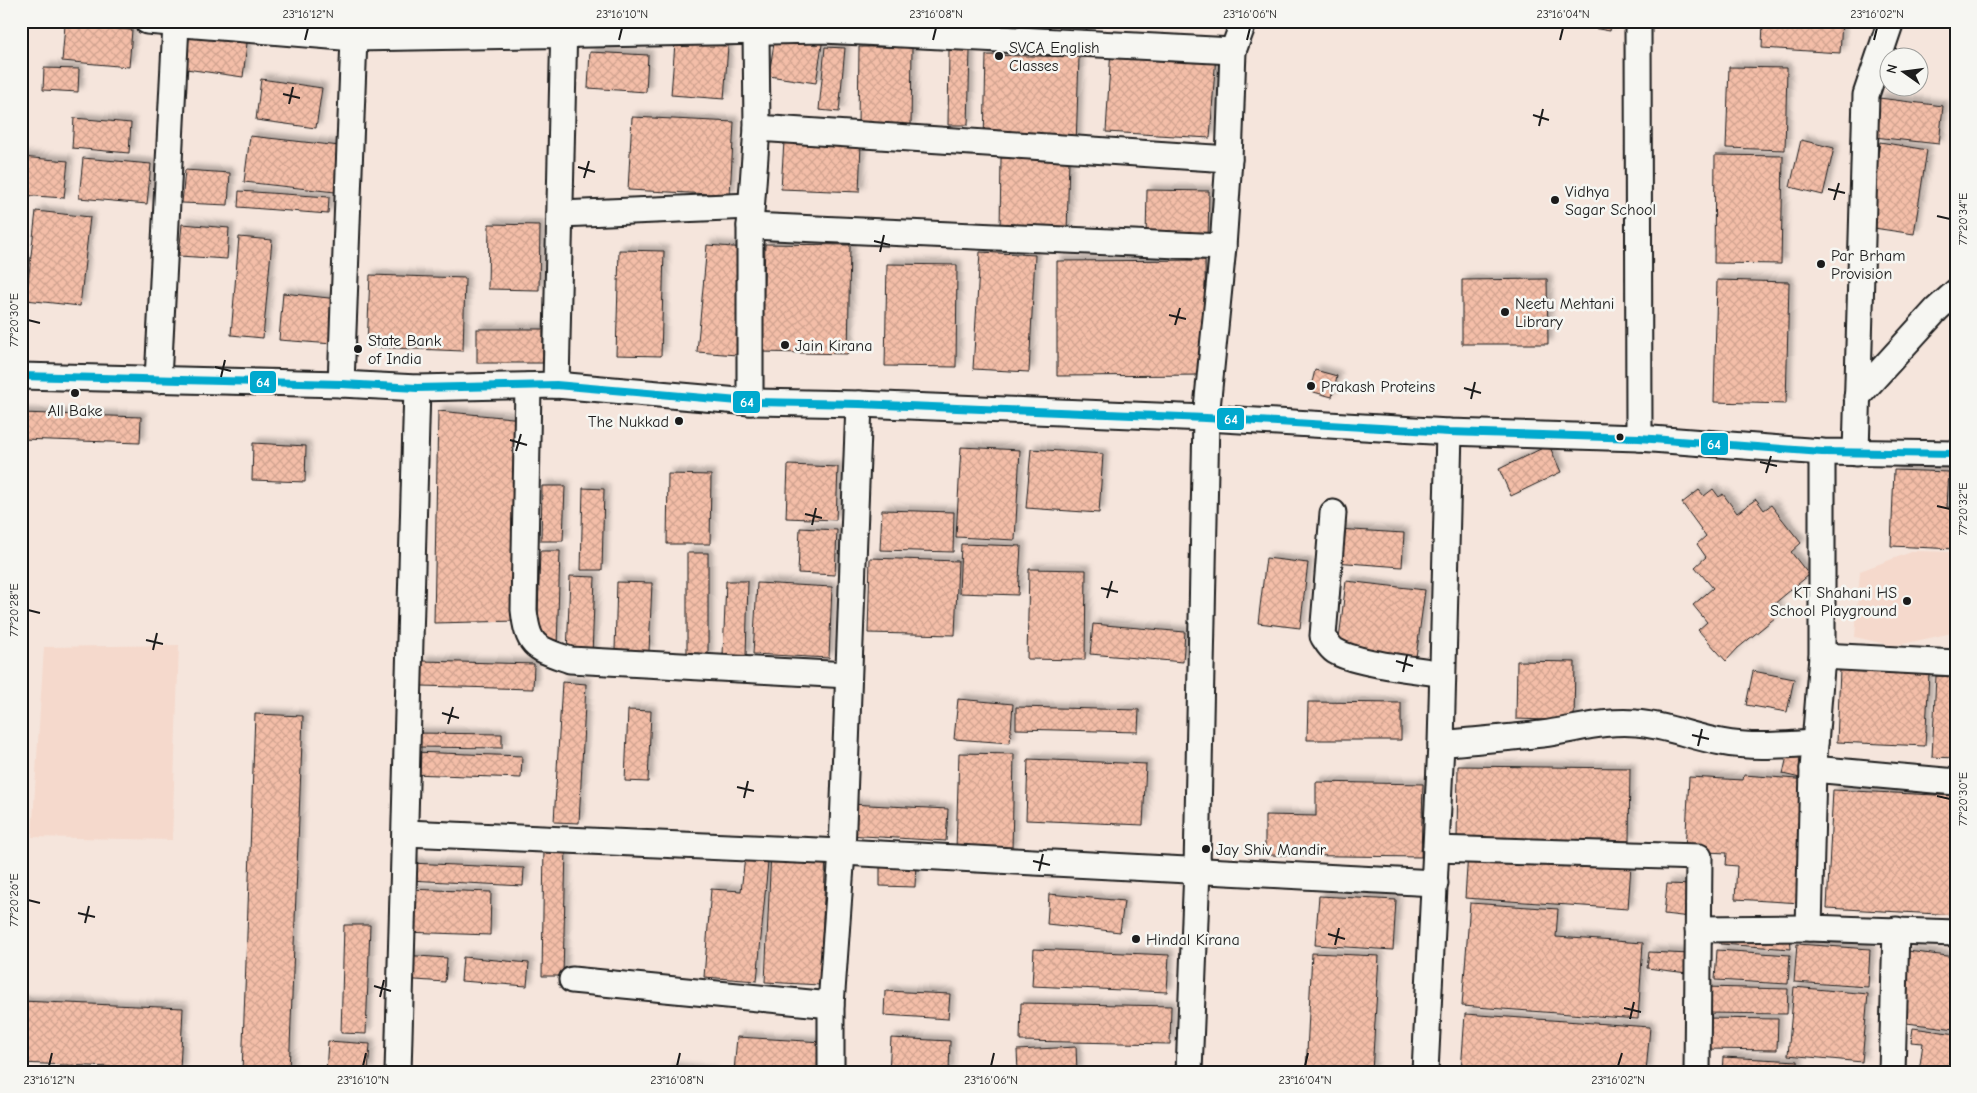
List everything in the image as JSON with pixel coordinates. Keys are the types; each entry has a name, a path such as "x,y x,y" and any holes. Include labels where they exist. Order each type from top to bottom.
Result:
{"street":[{"path":"147,21 354,38 564,27 756,32 823,26 1233,50"},
{"path":"1190,1072 1198,870 1206,418 1224,246 1233,50 1244,21"},
{"path":"1638,21 1639,438"},
{"path":"1856,453 1866,95 1891,21"},
{"path":"158,380 176,24"},
{"path":"556,385 564,27"},
{"path":"750,402 751,216 757,128 756,32"},
{"path":"341,384 354,38"},
{"path":"757,128 1229,159"},
{"path":"560,214 751,216 1224,246"},
{"path":"1857,397 1937,308 1956,292"},
{"path":"21,376 341,384 417,388 556,385 750,402 860,404 1206,418 1449,432 1639,438 1822,452 1956,454"},
{"path":"528,386 524,610 526,630 532,644 547,652 570,660 848,675"},
{"path":"398,1072 417,388"},
{"path":"830,1072 832,1005 842,852 860,404"},
{"path":"1425,1072 1441,744 1449,432"},
{"path":"1809,928 1813,769 1822,656 1822,452"},
{"path":"1333,514 1323,636 1328,645 1335,651 1353,659 1442,674"},
{"path":"1822,656 1956,663"},
{"path":"1441,744 1543,734 1606,723 1635,722 1668,727 1697,737 1722,742 1748,745 1815,743"},
{"path":"1813,769 1956,782"},
{"path":"405,833 842,852 1435,883"},
{"path":"1436,849 1700,857 1697,1072"},
{"path":"1698,929 1809,928 1956,933"},
{"path":"1892,1072 1896,930"},
{"path":"572,980 832,1005"}],"shaded area":[{"name":"KT Shahani HS School Playground","path":"1914,551 1956,552 1956,632 1894,646 1855,637 1860,571"},
{"path":"179,645 172,840 32,837 44,647"}],"building":[{"path":"1553,21 1612,21 1610,31"},
{"path":"1763,21 1842,21 1840,53 1762,48"},
{"path":"65,25 132,30 129,67 62,61"},
{"path":"183,35 247,43 243,77 179,68"},
{"path":"775,36 823,38 816,83 769,76"},
{"path":"675,43 728,46 724,99 671,95"},
{"path":"825,47 845,48 839,112 819,110"},
{"path":"859,47 912,47 911,126 858,125"},
{"path":"1111,48 1216,54 1210,138 1106,132"},
{"path":"949,50 970,50 968,125 948,125"},
{"path":"590,52 648,55 646,92 588,88"},
{"path":"986,55 1079,57 1076,145 984,143"},
{"path":"1729,67 1787,68 1785,150 1726,148"},
{"path":"44,68 79,69 78,92 43,90"},
{"path":"261,79 322,88 316,128 256,120"},
{"path":"1879,98 1943,106 1939,144 1874,137"},
{"path":"632,117 734,122 730,195 628,190"},
{"path":"74,118 131,123 129,153 72,148"},
{"path":"250,136 340,146 335,192 244,182"},
{"path":"1801,140 1834,148 1823,195 1790,187"},
{"path":"784,141 861,144 859,192 781,189"},
{"path":"1880,142 1927,150 1914,234 1867,227"},
{"path":"1715,155 1783,156 1781,264 1714,263"},
{"path":"21,157 68,161 64,198 21,195"},
{"path":"83,158 151,164 147,204 79,198"},
{"path":"1001,158 1069,159 1067,233 1000,231"},
{"path":"185,170 230,173 228,205 182,203"},
{"path":"1147,190 1209,191 1208,239 1146,238"},
{"path":"239,191 329,197 328,214 238,207"},
{"path":"36,211 90,217 80,306 26,300"},
{"path":"182,224 229,228 227,259 179,256"},
{"path":"489,224 540,225 539,290 488,289"},
{"path":"239,237 272,240 263,338 231,335"},
{"path":"765,244 850,245 848,354 762,352"},
{"path":"707,245 746,248 737,355 697,352"},
{"path":"619,250 664,251 661,356 616,355"},
{"path":"980,252 1035,255 1029,372 973,369"},
{"path":"1205,260 1206,375 1057,376 1057,261"},
{"path":"887,264 957,265 956,367 885,366"},
{"path":"370,275 465,278 463,351 367,347"},
{"name":"Neetu Mehtani Library","path":"1547,279 1548,344 1462,344 1462,280"},
{"path":"1717,280 1789,282 1786,404 1714,402"},
{"path":"283,293 338,299 333,344 279,340"},
{"path":"477,329 543,329 543,363 477,363"},
{"path":"1315,370 1337,376 1332,397 1310,391"},
{"path":"438,411 523,419 517,621 434,623"},
{"path":"21,413 141,417 140,443 21,439"},
{"path":"253,443 306,446 305,482 252,480"},
{"path":"1549,445 1561,472 1511,496 1499,469"},
{"path":"961,447 1020,450 1015,540 956,537"},
{"path":"1031,449 1103,454 1099,513 1026,508"},
{"path":"788,465 838,467 836,520 786,518"},
{"path":"1894,470 1949,472 1947,507 1956,508 1956,549 1891,546"},
{"path":"668,474 711,475 710,544 667,544"},
{"path":"542,486 565,486 563,541 541,541"},
{"path":"583,488 604,489 602,570 581,570"},
{"path":"1713,489 1719,497 1723,494 1737,513 1756,499 1764,510 1771,505 1801,543 1791,552 1809,575 1774,604 1781,613 1738,648 1726,661 1698,630 1707,622 1693,605 1713,588 1695,567 1706,557 1697,544 1706,536 1682,503 1699,490 1704,496"},
{"path":"882,510 954,512 953,552 880,550"},
{"path":"800,528 837,530 835,575 798,573"},
{"path":"1336,529 1404,533 1402,567 1334,562"},
{"path":"961,544 1021,546 1018,595 959,593"},
{"path":"540,551 560,551 557,647 537,646"},
{"path":"687,553 708,553 708,657 687,657"},
{"path":"870,558 958,561 955,635 868,633"},
{"path":"1266,558 1308,563 1300,628 1258,623"},
{"path":"1029,569 1086,570 1085,660 1027,659"},
{"path":"570,576 595,577 592,655 567,655"},
{"path":"726,581 748,581 746,656 723,655"},
{"path":"1346,581 1425,590 1416,657 1338,648"},
{"path":"617,582 652,583 649,651 615,650"},
{"path":"757,583 832,587 829,658 753,654"},
{"path":"1093,624 1185,632 1183,662 1090,654"},
{"path":"422,661 534,664 533,689 422,686"},
{"path":"1517,661 1575,662 1574,721 1516,719"},
{"path":"1840,670 1929,674 1925,746 1837,742"},
{"path":"1753,671 1794,679 1787,712 1746,705"},
{"path":"1936,676 1956,677 1956,758 1932,757"},
{"path":"562,682 586,684 579,823 554,822"},
{"path":"958,699 1013,704 1010,743 954,739"},
{"path":"1308,702 1401,703 1401,740 1307,740"},
{"path":"1016,707 1139,710 1138,732 1016,729"},
{"path":"628,710 651,711 648,782 625,781"},
{"path":"255,714 303,716 289,1072 242,1072"},
{"path":"415,733 502,734 502,748 415,747"},
{"path":"1789,747 1810,751 1804,779 1783,774"},
{"path":"413,752 522,756 521,778 412,774"},
{"path":"959,753 1014,754 1012,850 956,849"},
{"path":"1028,759 1146,764 1143,825 1026,820"},
{"path":"1458,766 1630,768 1629,841 1457,839"},
{"path":"1744,775 1810,780 1801,903 1735,899 1737,866 1726,865 1727,853 1685,851 1689,777 1743,780"},
{"path":"1316,782 1423,784 1421,857 1265,855 1265,815 1316,816"},
{"path":"1833,790 1956,796 1956,915 1827,908"},
{"path":"849,804 948,809 946,841 847,835"},
{"path":"544,847 566,847 563,976 542,976"},
{"path":"746,849 769,851 757,981 704,977 711,889 741,891"},
{"path":"771,851 826,854 820,985 765,982"},
{"path":"1468,853 1631,865 1628,909 1465,898"},
{"path":"880,861 916,862 915,887 880,886"},
{"path":"409,863 524,868 523,886 409,880"},
{"path":"1667,884 1693,885 1690,917 1664,914"},
{"path":"406,889 491,892 490,935 404,932"},
{"path":"1049,894 1124,901 1120,932 1047,924"},
{"path":"1319,896 1396,900 1393,950 1315,945"},
{"path":"1470,903 1558,909 1556,937 1643,943 1638,1019 1462,1006"},
{"path":"344,925 370,925 366,1034 341,1033"},
{"path":"1720,934 1790,934 1791,949 1720,944"},
{"path":"1797,944 1870,949 1868,987 1794,982"},
{"path":"1034,949 1169,955 1167,992 1032,986"},
{"path":"1717,950 1790,955 1788,984 1715,980"},
{"path":"1907,951 1956,957 1956,1029 1898,1022"},
{"path":"1649,952 1689,954 1687,973 1647,968"},
{"path":"1312,953 1379,956 1372,1072 1306,1072"},
{"path":"403,955 447,958 445,982 401,979"},
{"path":"463,957 529,963 527,986 461,981"},
{"path":"1704,987 1788,989 1787,1014 1704,1013"},
{"path":"1794,987 1868,994 1862,1062 1788,1055"},
{"path":"885,991 950,994 948,1019 884,1015"},
{"path":"21,1001 183,1008 180,1070 21,1063"},
{"path":"1021,1003 1171,1006 1170,1044 1020,1041"},
{"path":"1465,1014 1650,1027 1646,1072 1461,1072"},
{"path":"1705,1018 1778,1019 1777,1050 1704,1049"},
{"path":"1913,1028 1956,1034 1953,1072 1919,1072 1923,1043 1911,1042"},
{"path":"737,1037 823,1042 821,1072 734,1072"},
{"path":"891,1038 950,1041 949,1072 889,1072"},
{"path":"328,1041 370,1044 368,1072 326,1072"},
{"path":"1076,1047 1077,1072 1018,1072 1017,1050"},
{"path":"1723,1057 1798,1061 1798,1072 1722,1072"},
{"path":"670,1068 713,1072 670,1072"}],"transit line":[{"name":"64","path":"21,376 341,384 417,388 556,385 750,402 859,404 1206,418 1449,432 1639,438 1822,452 1956,454"}],"place":[{"name":"SVCA English Classes","path":"999,56"},
{"name":"Vidhya Sagar School","path":"1555,200"},
{"name":"Par Brham Provision","path":"1821,264"},
{"name":"Neetu Mehtani Library","path":"1505,312"},
{"name":"Jain Kirana","path":"785,345"},
{"name":"State Bank of India","path":"358,349"},
{"name":"Prakash Proteins","path":"1311,386"},
{"name":"All Bake","path":"75,393"},
{"name":"The Nukkad","path":"679,421"},
{"name":"KT Shahani HS School Playground","path":"1907,601"},
{"name":"Jay Shiv Mandir","path":"1206,849"},
{"name":"Hindal Kirana","path":"1136,939"}]}
